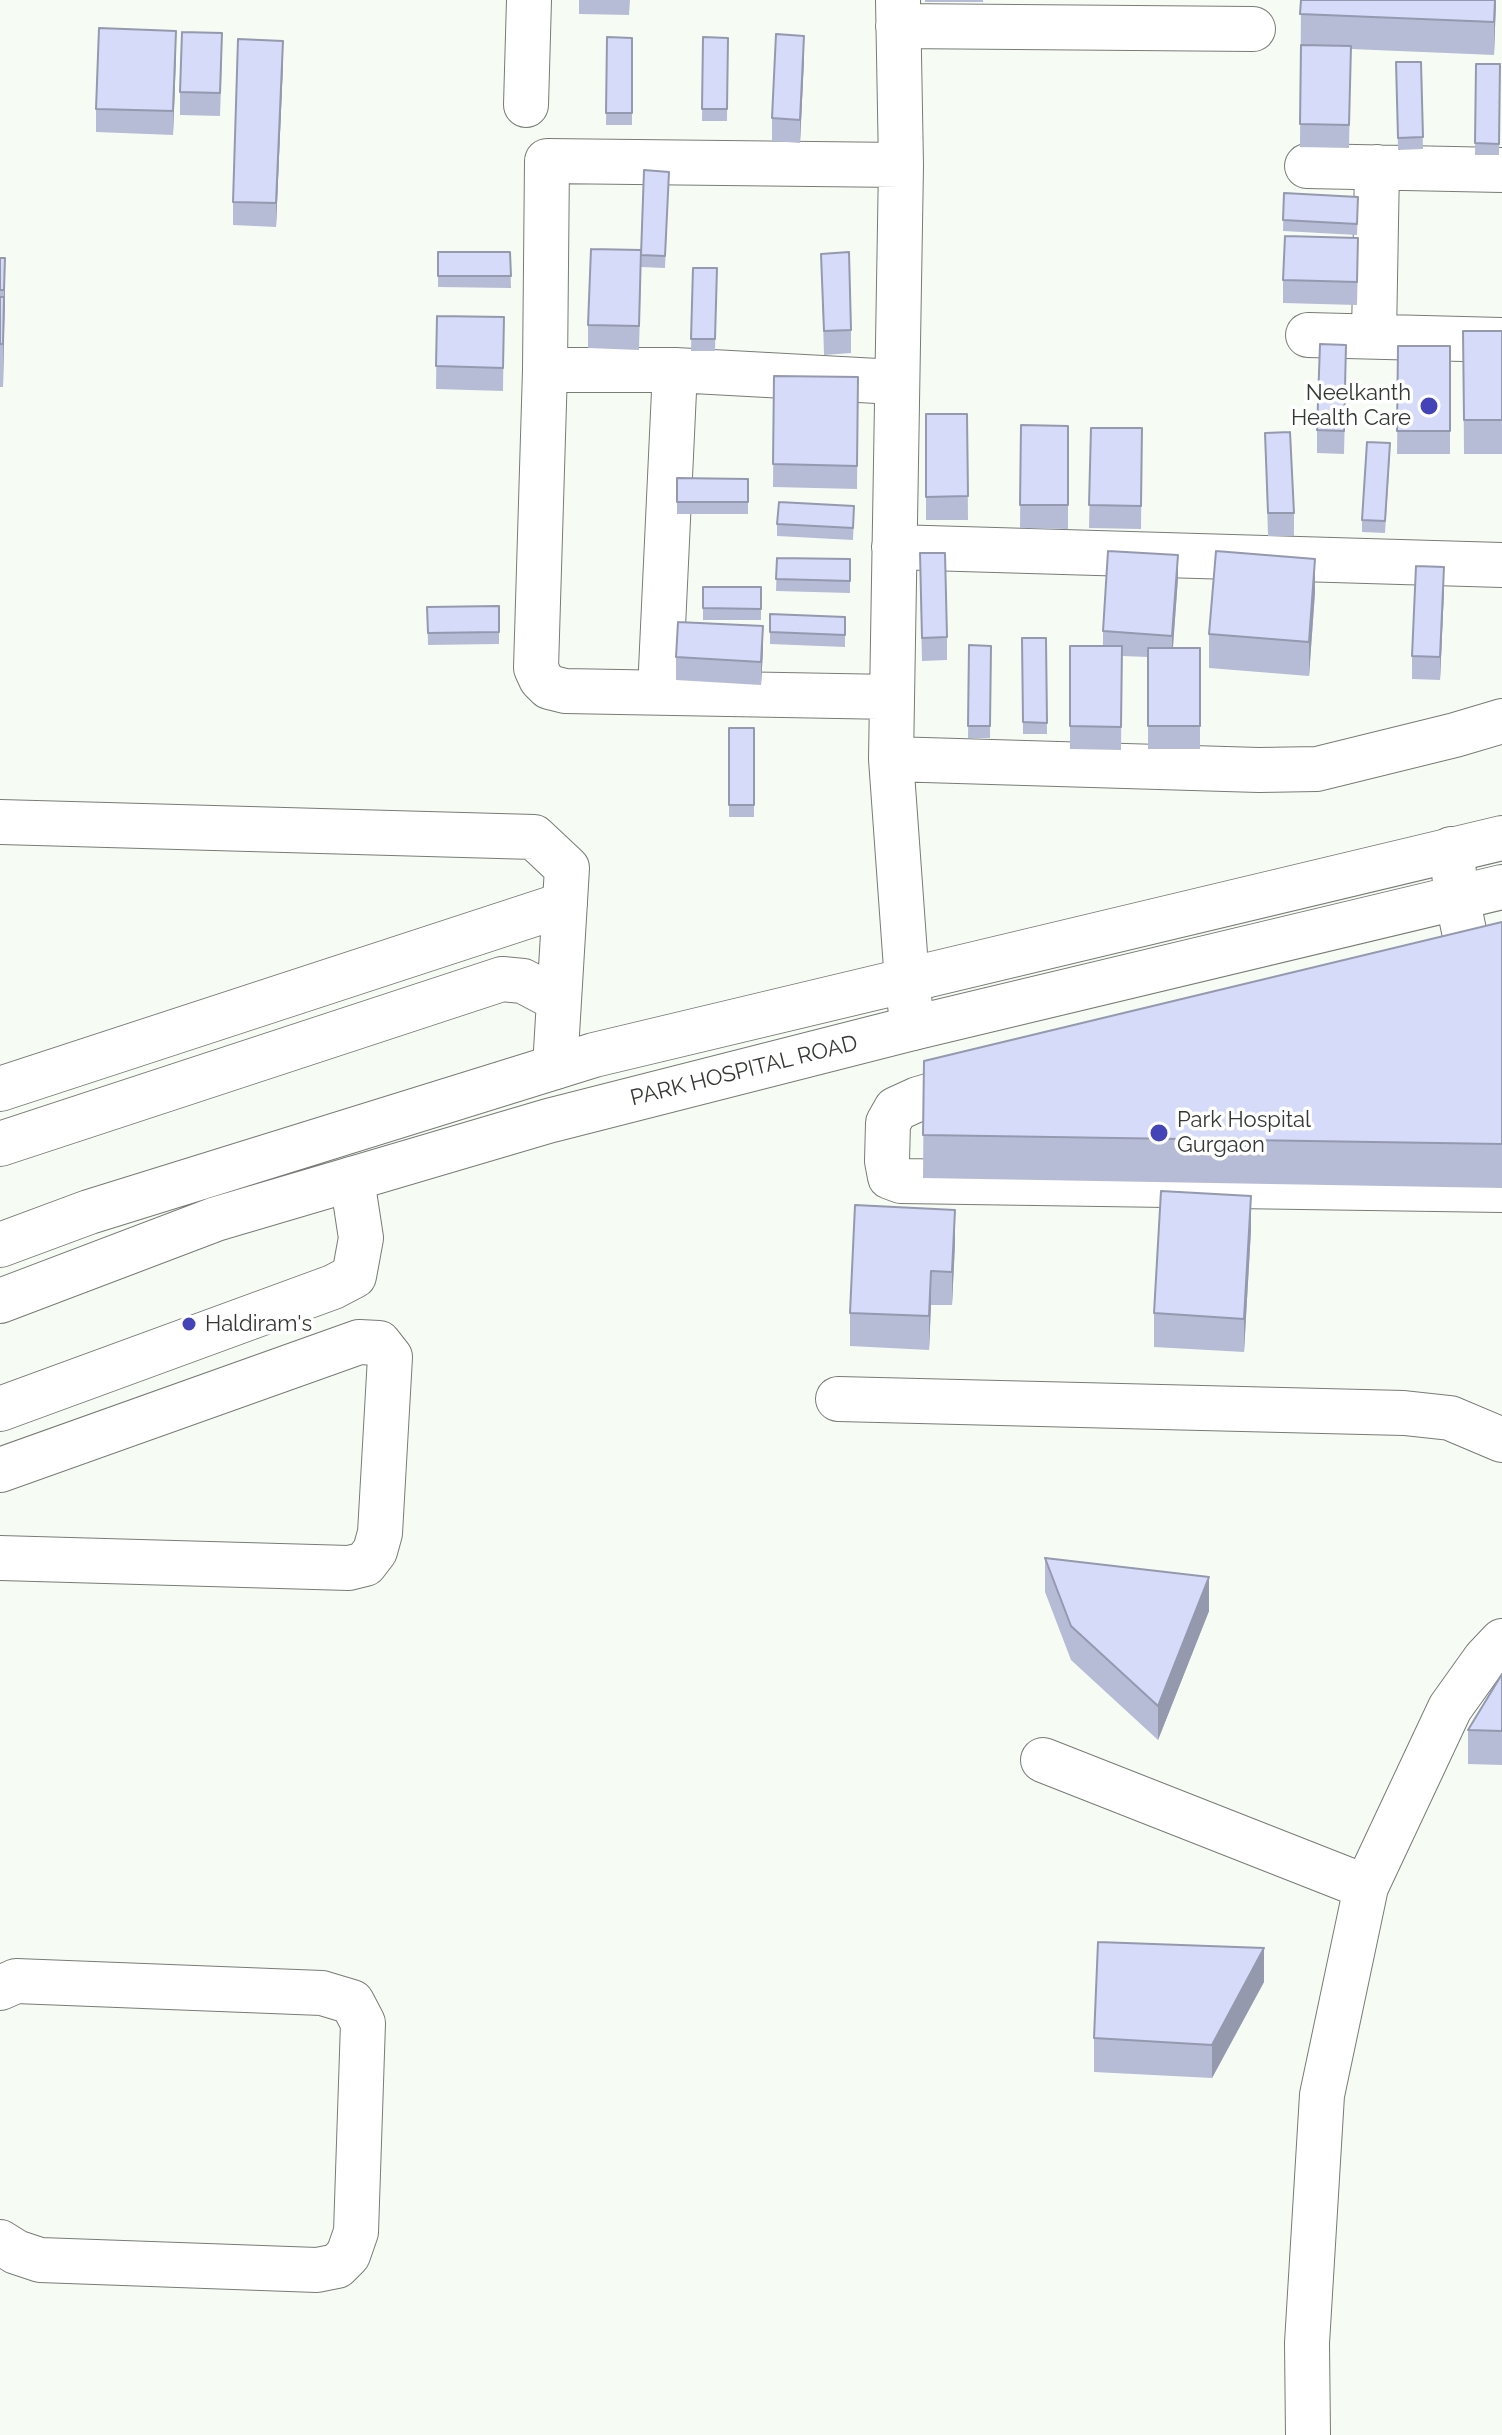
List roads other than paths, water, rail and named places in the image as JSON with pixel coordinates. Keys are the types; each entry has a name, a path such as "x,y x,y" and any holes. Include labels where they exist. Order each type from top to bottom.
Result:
{"street":[{"path":"526,105 529,0"},
{"path":"913,1028 891,759 901,165 898,13 1253,29"},
{"path":"892,697 565,691 549,687 536,668 545,370 547,161 901,165"},
{"path":"1307,166 1502,170"},
{"path":"1374,336 1377,167"},
{"path":"1308,335 1502,340"},
{"path":"545,370 675,370 896,382"},
{"path":"660,691 675,370"},
{"path":"894,547 1502,565"},
{"path":"891,759 1317,769 1502,721"},
{"path":"0,822 534,837 567,868 555,1067"},
{"path":"0,1245 104,1208 594,1055 1502,838"},
{"path":"1425,972 1486,956 1457,897 1451,849"},
{"name":"PARK HOSPITAL ROAD","path":"0,1301 216,1219 548,1121 913,1028 1502,887"},
{"path":"0,1089 565,904"},
{"path":"0,1144 502,979 523,981 559,1000"},
{"path":"1021,1072 918,1099 896,1109 888,1123 887,1161 890,1177 901,1181 1502,1190"},
{"path":"0,1409 333,1287 354,1276 361,1238 352,1179"},
{"path":"0,1470 359,1342 379,1343 390,1357 380,1533 375,1551 365,1564 349,1568 0,1558"},
{"path":"838,1399 1404,1413 1450,1418 1502,1440"},
{"path":"1308,2435 1307,2343 1322,2095 1366,1887 1450,1708 1502,1641"},
{"path":"1043,1760 1366,1887"},
{"path":"0,1988 16,1981 322,1993 352,2002 363,2023 356,2232 348,2255 337,2266 317,2270 40,2260 16,2252 0,2242"}],"place":[{"name":"Neelkanth Health Care","path":"1429,406"},
{"name":"Park Hospital Gurgaon","path":"1159,1133"},
{"name":"Haldiram's","path":"189,1324"}]}
